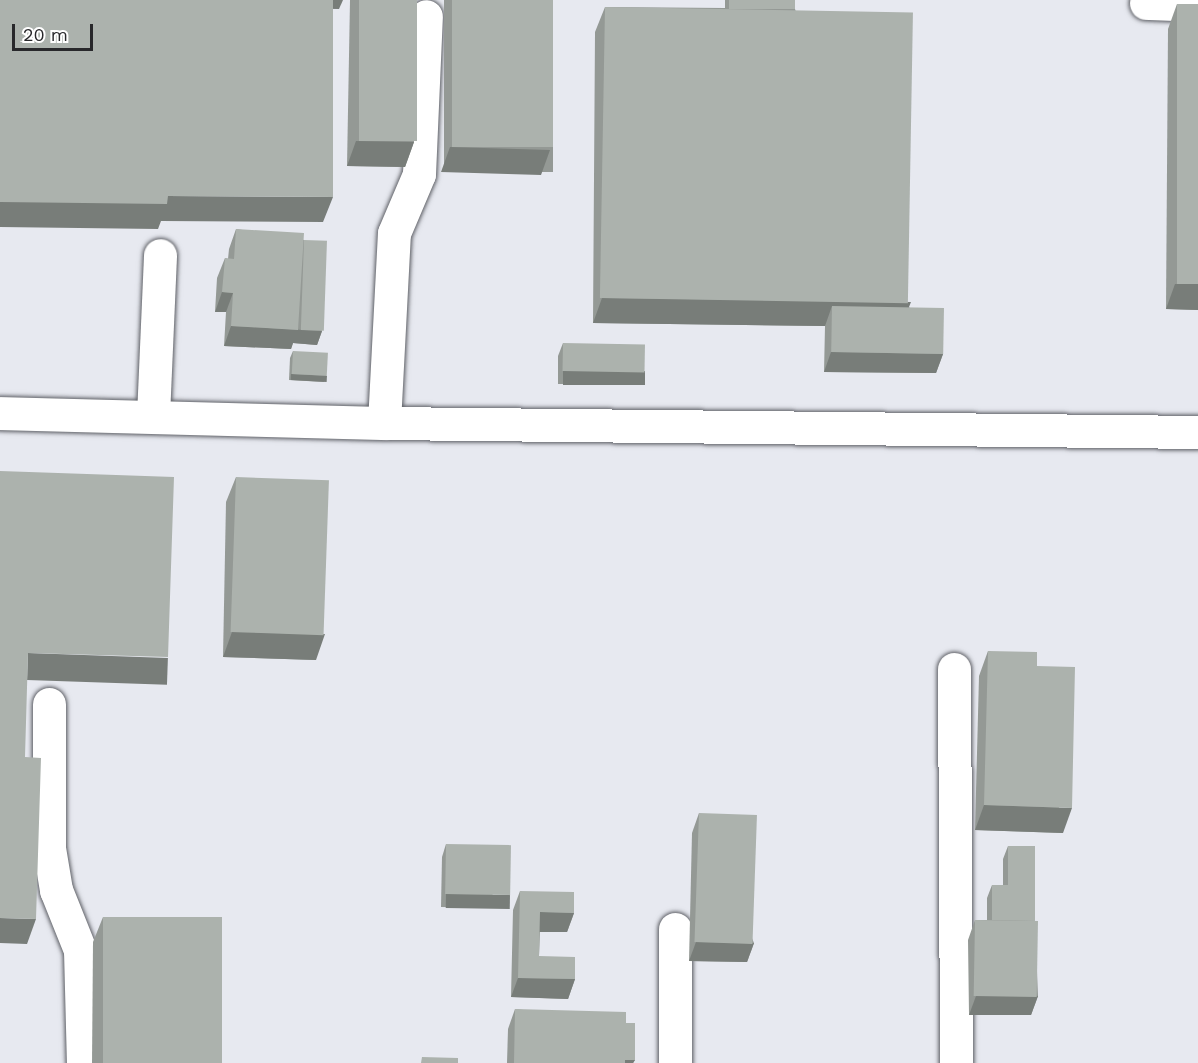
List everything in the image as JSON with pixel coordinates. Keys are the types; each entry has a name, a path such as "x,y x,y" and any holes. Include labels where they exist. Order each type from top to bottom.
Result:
{"lane":[{"path":"1146,3 1198,6"},
{"path":"384,423 394,233 419,174 426,16"},
{"path":"153,416 160,255"},
{"path":"0,413 384,423 1198,432"},
{"path":"954,669 956,1063"},
{"path":"49,704 50,848 56,890 80,950 83,1063"},
{"path":"675,929 675,1063"}],"building":[{"path":"0,0 333,0 333,197 168,196 167,204 0,202"},
{"path":"359,0 417,0 417,141 359,141"},
{"path":"452,0 553,0 553,147 452,147"},
{"path":"729,0 795,0 795,9 729,9"},
{"path":"1177,4 1198,4 1198,284 1177,284"},
{"path":"605,7 913,12 908,303 600,298"},
{"path":"236,229 304,233 298,330 231,326 233,293 222,292 225,258 234,259"},
{"path":"304,240 327,241 324,331 301,330"},
{"path":"832,306 944,308 943,354 831,352"},
{"path":"563,343 645,344 644,372 563,371"},
{"path":"293,351 328,353 327,376 292,374"},
{"path":"0,471 174,477 168,657 28,653 25,757 41,758 36,919 0,918"},
{"path":"236,477 329,480 324,635 231,632"},
{"path":"988,651 1037,652 1037,666 1075,667 1072,808 984,805"},
{"path":"699,813 757,815 752,944 694,942"},
{"path":"446,844 511,845 510,895 445,894"},
{"path":"1008,846 1035,846 1035,921 992,920 992,885 1008,885"},
{"path":"520,891 574,892 574,913 540,912 539,956 575,957 575,979 518,978"},
{"path":"103,917 222,917 222,1063 103,1063"},
{"path":"975,920 1038,921 1037,997 974,996"},
{"path":"515,1009 626,1012 626,1023 635,1023 635,1060 625,1060 625,1063 514,1063"},
{"path":"422,1057 458,1058 458,1063 421,1063"}]}
